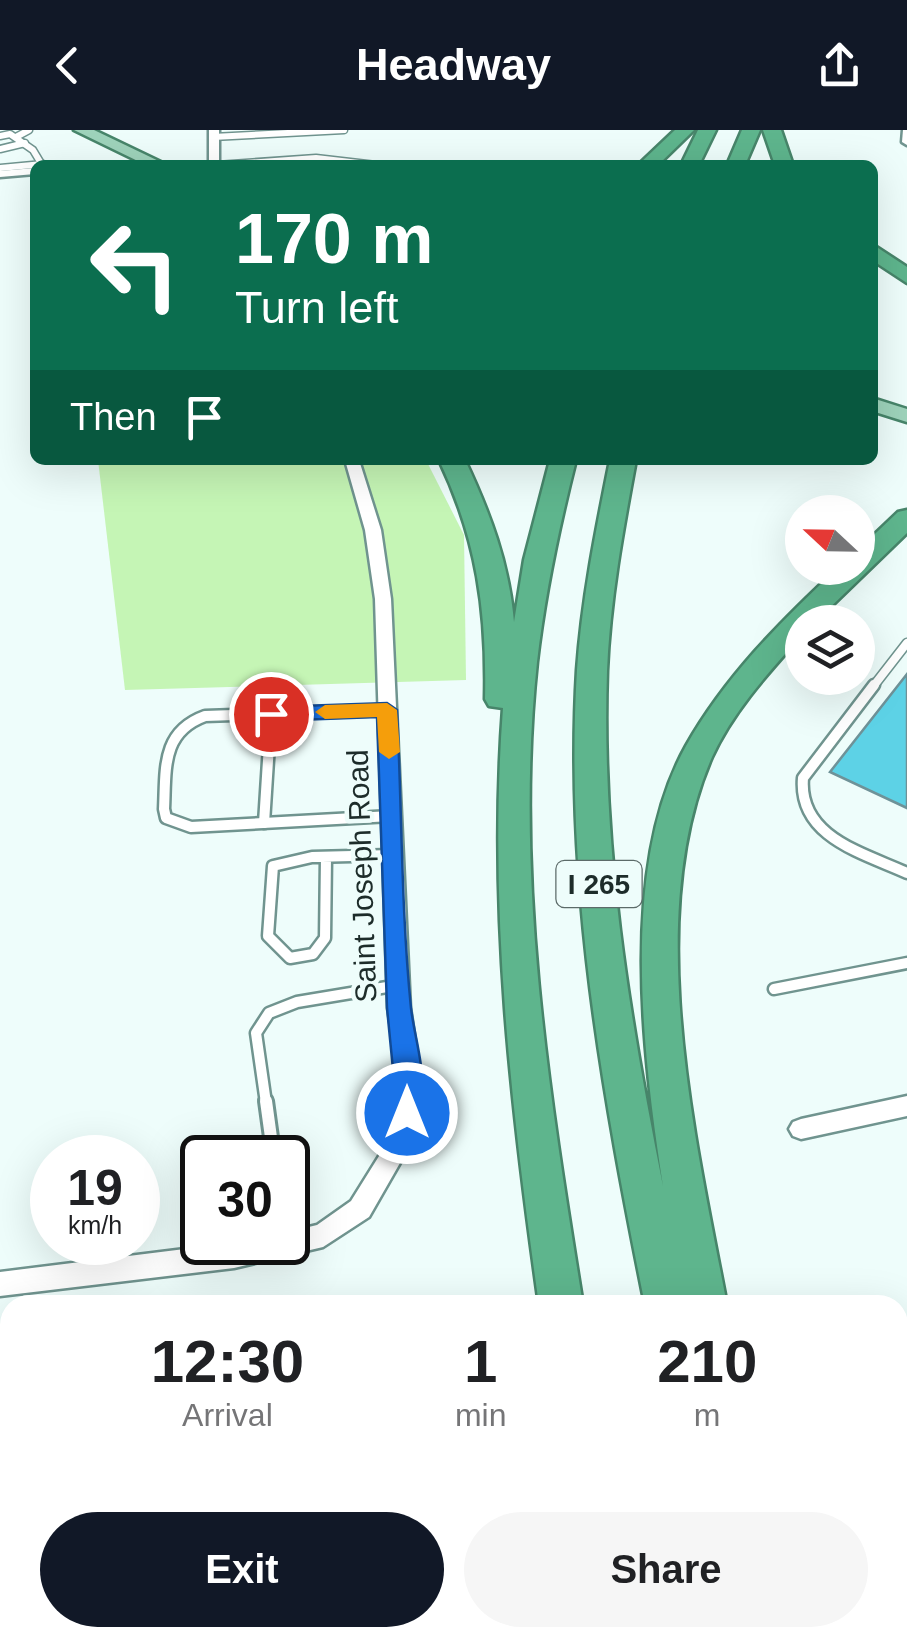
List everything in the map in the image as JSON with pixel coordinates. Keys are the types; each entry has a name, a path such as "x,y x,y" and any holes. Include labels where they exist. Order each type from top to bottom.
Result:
{"highway":[{"path":"652,160 685,130"},
{"path":"692,160 707,130"},
{"path":"738,160 751,130"},
{"path":"772,130 782,160"},
{"path":"878,255 907,277"},
{"path":"454,465 484,528 499,584 499,733 516,886"},
{"name":"I 265","path":"561,1295 532,1094 516,886 522,682 537,569 562,465"},
{"name":"I 265","path":"623,465 606,544 595,645 596,850 618,1053 664,1295"},
{"path":"875,548 907,518"},
{"path":"703,1295 661,1024 661,894 683,795 700,749 746,681 838,585"}],"main road":[{"path":"82,130 148,160"},
{"path":"878,406 907,416"}],"street":[{"path":"907,132 907,142"},
{"path":"213,134 216,160"},
{"path":"0,171 30,171"},
{"name":"Saint Joseph Road","path":"0,1284 234,1256 322,1234 360,1209 400,1142 410,1080 399,986 377,552 353,465"},
{"path":"801,1129 907,1106"}],"lane":[{"path":"0,136 30,130"},
{"path":"213,134 344,130"},
{"path":"16,134 38,160"},
{"path":"0,149 25,143"},
{"path":"287,160 333,160"},
{"path":"0,171 30,167"},
{"path":"907,643 802,778 798,792 800,808 816,828 907,873"},
{"path":"387,710 205,716 175,729 168,748 164,809 166,818 191,827 392,816"},
{"path":"264,823 271,714"},
{"path":"326,858 322,946 297,959 280,952 268,936 273,866 302,859 393,855"},
{"path":"774,989 907,963"},
{"path":"271,1135 256,1033 269,1013 297,1002 399,986"}],"green space":[{"path":"99,465 429,465 464,535 466,680 125,690"}],"building":[{"path":"907,674 907,808 830,772"}],"slow traffic":[{"path":"325,712 387,710 389,752"}],"route":[{"path":"271,714 387,710 399,1008 410,1080 407,1113"}]}
